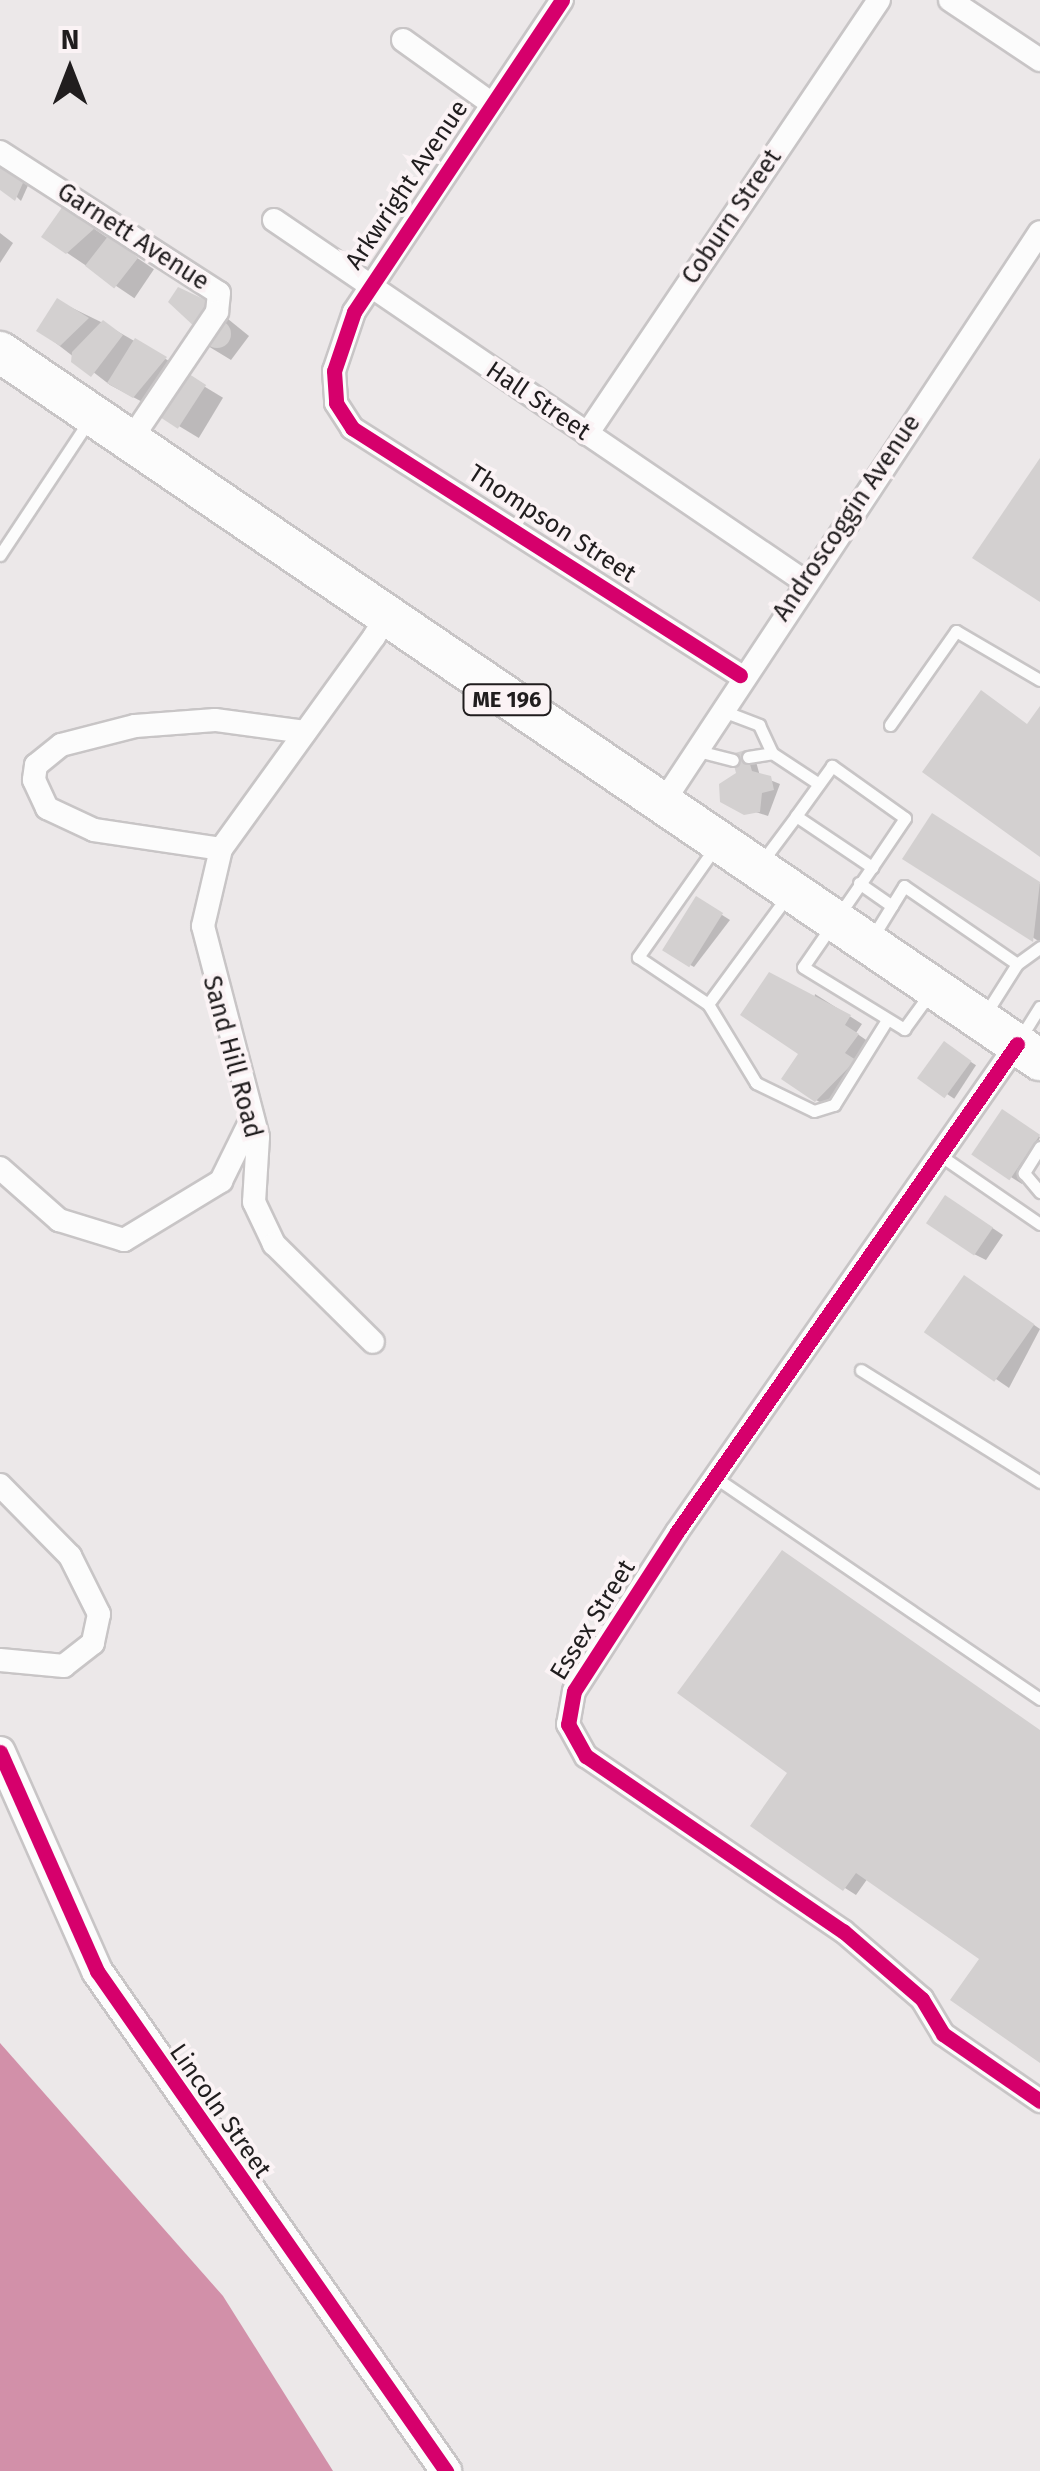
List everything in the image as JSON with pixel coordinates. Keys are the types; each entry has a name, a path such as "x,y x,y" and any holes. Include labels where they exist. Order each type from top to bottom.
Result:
{"highway":[{"name":"ME 196","path":"0,352 716,846 1028,1052"}],"main road":[{"name":"Lincoln Street","path":"0,1752 126,2018 446,2471"}],"street":[{"name":"Arkwright Avenue","path":"340,412 334,370 368,285 562,0"},
{"name":"Coburn Street","path":"587,434 879,0"},
{"path":"950,0 1040,60"},
{"path":"403,40 492,104"},
{"name":"Garnett Avenue","path":"0,152 219,293 216,312 130,441"},
{"name":"Hall Street","path":"274,220 804,581"},
{"name":"Androscoggin Avenue","path":"660,807 692,748 740,675 1040,232"},
{"name":"Thompson Street","path":"340,412 740,675"},
{"name":"Sand Hill Road","path":"373,1342 264,1230 254,1202 252,1118 206,962 204,908 222,849 386,616"},
{"path":"222,849 94,830 38,799 36,765 61,745 135,726 214,720 305,732"},
{"name":"Essex Street","path":"1028,1052 941,1156 716,1478 574,1690 568,1724 586,1756 843,1931 922,1999 943,2034 1040,2101"},
{"path":"0,1168 59,1220 124,1240 221,1181 252,1118"},
{"path":"0,1485 70,1556 99,1614 93,1643 64,1666 0,1660"}],"lane":[{"path":"0,555 93,414"},
{"path":"890,724 956,632 1040,680"},
{"path":"718,709 759,726 772,753 819,784"},
{"path":"692,748 733,760"},
{"path":"748,757 772,753"},
{"path":"755,870 832,766 905,818 830,922 803,968 904,1029 932,990"},
{"path":"796,816 872,867"},
{"path":"716,846 638,957 708,1004 756,1082 814,1111 834,1105 886,1020"},
{"path":"860,883 892,906"},
{"path":"866,947 904,886 1017,964"},
{"path":"708,1004 788,895"},
{"path":"981,1021 1017,964 1040,947"},
{"path":"1028,1052 1040,1007"},
{"path":"1040,1147 1024,1172 1040,1192"},
{"path":"941,1156 1040,1224"},
{"path":"860,1370 1040,1482"},
{"path":"716,1478 1040,1699"}],"shaded area":[{"path":"0,2043 223,2296 333,2471 0,2471"}],"building":[{"path":"0,161 26,176 15,201 0,190"},
{"path":"63,206 95,228 66,254 41,237"},
{"path":"109,235 138,258 114,289 85,266"},
{"path":"178,287 214,304 197,329 168,302"},
{"path":"57,298 89,318 60,346 36,331"},
{"path":"103,320 123,335 91,377 71,362 72,352"},
{"path":"217,320 227,324 231,334 227,344 217,348 207,344 203,334 207,324"},
{"path":"135,338 167,357 133,398 107,383"},
{"path":"186,372 206,385 178,429 158,416"},
{"path":"1040,458 1040,602 972,558"},
{"path":"981,690 1027,724 1040,706 1040,857 922,772"},
{"path":"746,750 752,771 771,776 774,790 762,793 760,812 744,815 720,802 719,784 736,773 731,754"},
{"path":"932,813 1040,882 1033,942 902,859"},
{"path":"696,896 723,913 689,967 662,950"},
{"path":"769,972 851,1015 845,1025 859,1034 845,1053 856,1060 815,1102 781,1079 798,1054 740,1015"},
{"path":"944,1041 972,1061 944,1098 917,1078"},
{"path":"1002,1109 1040,1135 1009,1180 971,1155"},
{"path":"945,1195 993,1227 974,1256 926,1223"},
{"path":"964,1275 1034,1324 994,1382 924,1332"},
{"path":"782,1550 1040,1730 1040,2063 950,2000 979,1959 856,1873 843,1891 750,1826 787,1773 677,1693"}],"cycle path":[{"path":"562,0 354,312 334,371 336,403 352,428 740,675"},
{"path":"1017,1044 677,1532 574,1691 568,1724 586,1756 843,1931 922,1999 943,2034 1040,2101"},
{"path":"0,1752 97,1971 446,2471"}]}
